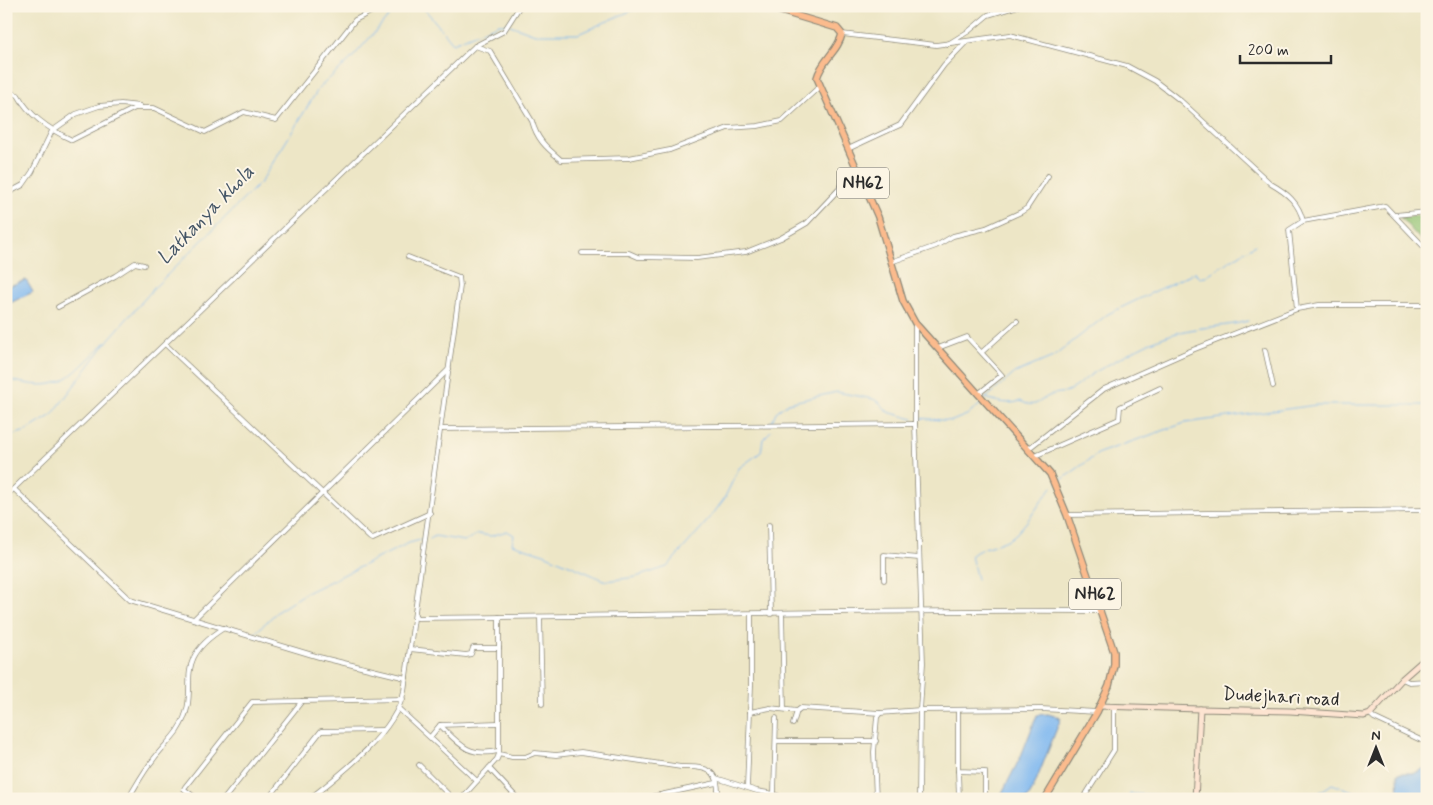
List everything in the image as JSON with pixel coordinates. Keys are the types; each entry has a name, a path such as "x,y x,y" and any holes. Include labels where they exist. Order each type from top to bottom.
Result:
{"main road":[{"path":"764,6 837,28 842,34 840,40 821,66 817,78 820,86"},
{"name":"NH62","path":"820,86 878,217 903,301 915,324 1050,474 1102,611 1114,652 1114,665 1109,686 1098,709 1045,799"}],"street":[{"path":"6,194 22,185 32,172 52,131 76,114 98,106 121,104 154,108 205,132 244,112 276,120 355,20 382,6"},
{"path":"6,496 475,46 504,31 520,6"},
{"path":"948,44 988,15 1018,6"},
{"path":"842,34 936,45 1010,36 1127,66 1156,81 1271,184 1289,194 1303,221"},
{"path":"848,149 900,125 944,65 966,42"},
{"path":"475,46 490,50 532,121 536,134 543,145 561,160 629,158 670,150 728,128 758,126 782,121 820,86"},
{"path":"6,91 18,95 24,106 52,131 72,140 136,108 154,108"},
{"path":"582,253 629,253 638,257 697,258 746,252 781,238 807,223 839,189 842,180 849,173 858,171"},
{"path":"892,262 936,246 953,236 986,228 1021,212 1027,208 1048,176"},
{"path":"1297,309 1289,230 1303,221 1385,206 1427,250"},
{"path":"1395,215 1427,212"},
{"path":"309,799 351,764 383,730 399,708 403,699 442,429 459,277 408,257"},
{"path":"58,307 135,263 144,265"},
{"path":"1028,449 1104,389 1190,350 1297,309 1349,304 1427,306"},
{"path":"982,352 1017,321"},
{"path":"915,324 915,424 923,663 920,710 919,799"},
{"path":"938,348 967,337 982,352 1002,375 982,398"},
{"path":"165,344 372,539 430,512"},
{"path":"1265,350 1273,386"},
{"path":"194,620 450,368"},
{"path":"1034,456 1119,419 1120,406 1160,388"},
{"path":"442,429 915,424"},
{"path":"14,489 130,600 319,657 406,678"},
{"path":"1067,515 1427,510"},
{"path":"769,525 771,614"},
{"path":"884,580 884,555 919,558"},
{"path":"415,615 417,618 921,611 1102,611"},
{"path":"782,613 784,709"},
{"path":"747,787 751,614"},
{"path":"461,799 489,768 498,752 499,617"},
{"path":"540,617 542,704"},
{"path":"128,799 151,761 178,730 186,712 190,662 195,652 206,640 224,628"},
{"path":"410,649 466,655 471,654 473,648 499,648"},
{"path":"1427,657 1402,679 1370,714 1374,718 1427,743"},
{"path":"1402,679 1409,682 1427,681"},
{"path":"197,799 184,789 185,787 250,703 403,699"},
{"path":"224,799 302,701"},
{"path":"1083,799 1114,750 1114,707"},
{"path":"750,712 784,709 797,711 801,708 880,713 920,710 1098,709 1114,707 1200,709"},
{"path":"399,708 477,781"},
{"name":"Dudejhari road","path":"1195,799 1200,709 1290,711 1364,716 1370,714"},
{"path":"958,710 959,799"},
{"path":"793,724 797,711"},
{"path":"876,799 877,717 880,713"},
{"path":"774,794 776,718"},
{"path":"431,736 440,725 498,723"},
{"path":"440,725 468,751 484,754 498,752 512,757 525,757 534,752 556,755 581,752 681,767 698,767 711,773 716,778 774,794 784,799"},
{"path":"268,799 321,731 383,730"},
{"path":"776,741 876,741"},
{"path":"419,765 453,799"},
{"path":"489,768 518,799"},
{"path":"958,771 985,772 985,799"},
{"path":"716,778 720,799"},
{"path":"641,799 716,783"}],"green space":[{"path":"1427,215 1427,247 1400,217"}],"water":[{"path":"26,280 33,292 6,305 6,287"},
{"path":"1048,714 1061,718 1033,789 1027,799 1007,799 1001,795 1021,756 1037,715"},
{"path":"1427,767 1427,799 1399,799 1398,773 1415,773"}],"waterway":[{"name":"Latkanya khola","path":"6,437 26,431 52,415 109,339 156,286 261,182 319,88 351,59 390,15 418,6"},
{"name":"Latkanya khola","path":"422,6 453,43 499,24 506,24"},
{"name":"Latkanya khola","path":"510,25 535,34 578,34 642,6"},
{"path":"985,399 1015,373 1053,357 1108,314 1195,272 1199,278 1204,277 1255,245"},
{"path":"986,398 1012,403 1020,401 1031,404 1038,403 1049,396 1069,390 1097,371 1138,348 1159,339 1190,330 1248,321"},
{"path":"6,379 40,385 62,381 72,375 105,343"},
{"path":"771,424 776,412 788,403 837,392 873,399 879,402 888,412 913,419"},
{"path":"919,418 952,421 969,414 983,402"},
{"path":"1057,483 1099,453 1185,423 1316,405 1427,405"},
{"path":"430,539 435,536 464,541 478,534 491,536 507,531 514,535 512,544 544,554 606,581 636,577 667,567 724,499 739,468 761,452 763,439 771,431"},
{"path":"977,579 971,556 1016,534 1052,487"},
{"path":"250,634 254,634 278,611 306,593 409,543 424,539"},
{"path":"1310,799 1332,784 1375,799"},
{"path":"1128,799 1130,794 1154,795 1170,799"}]}
